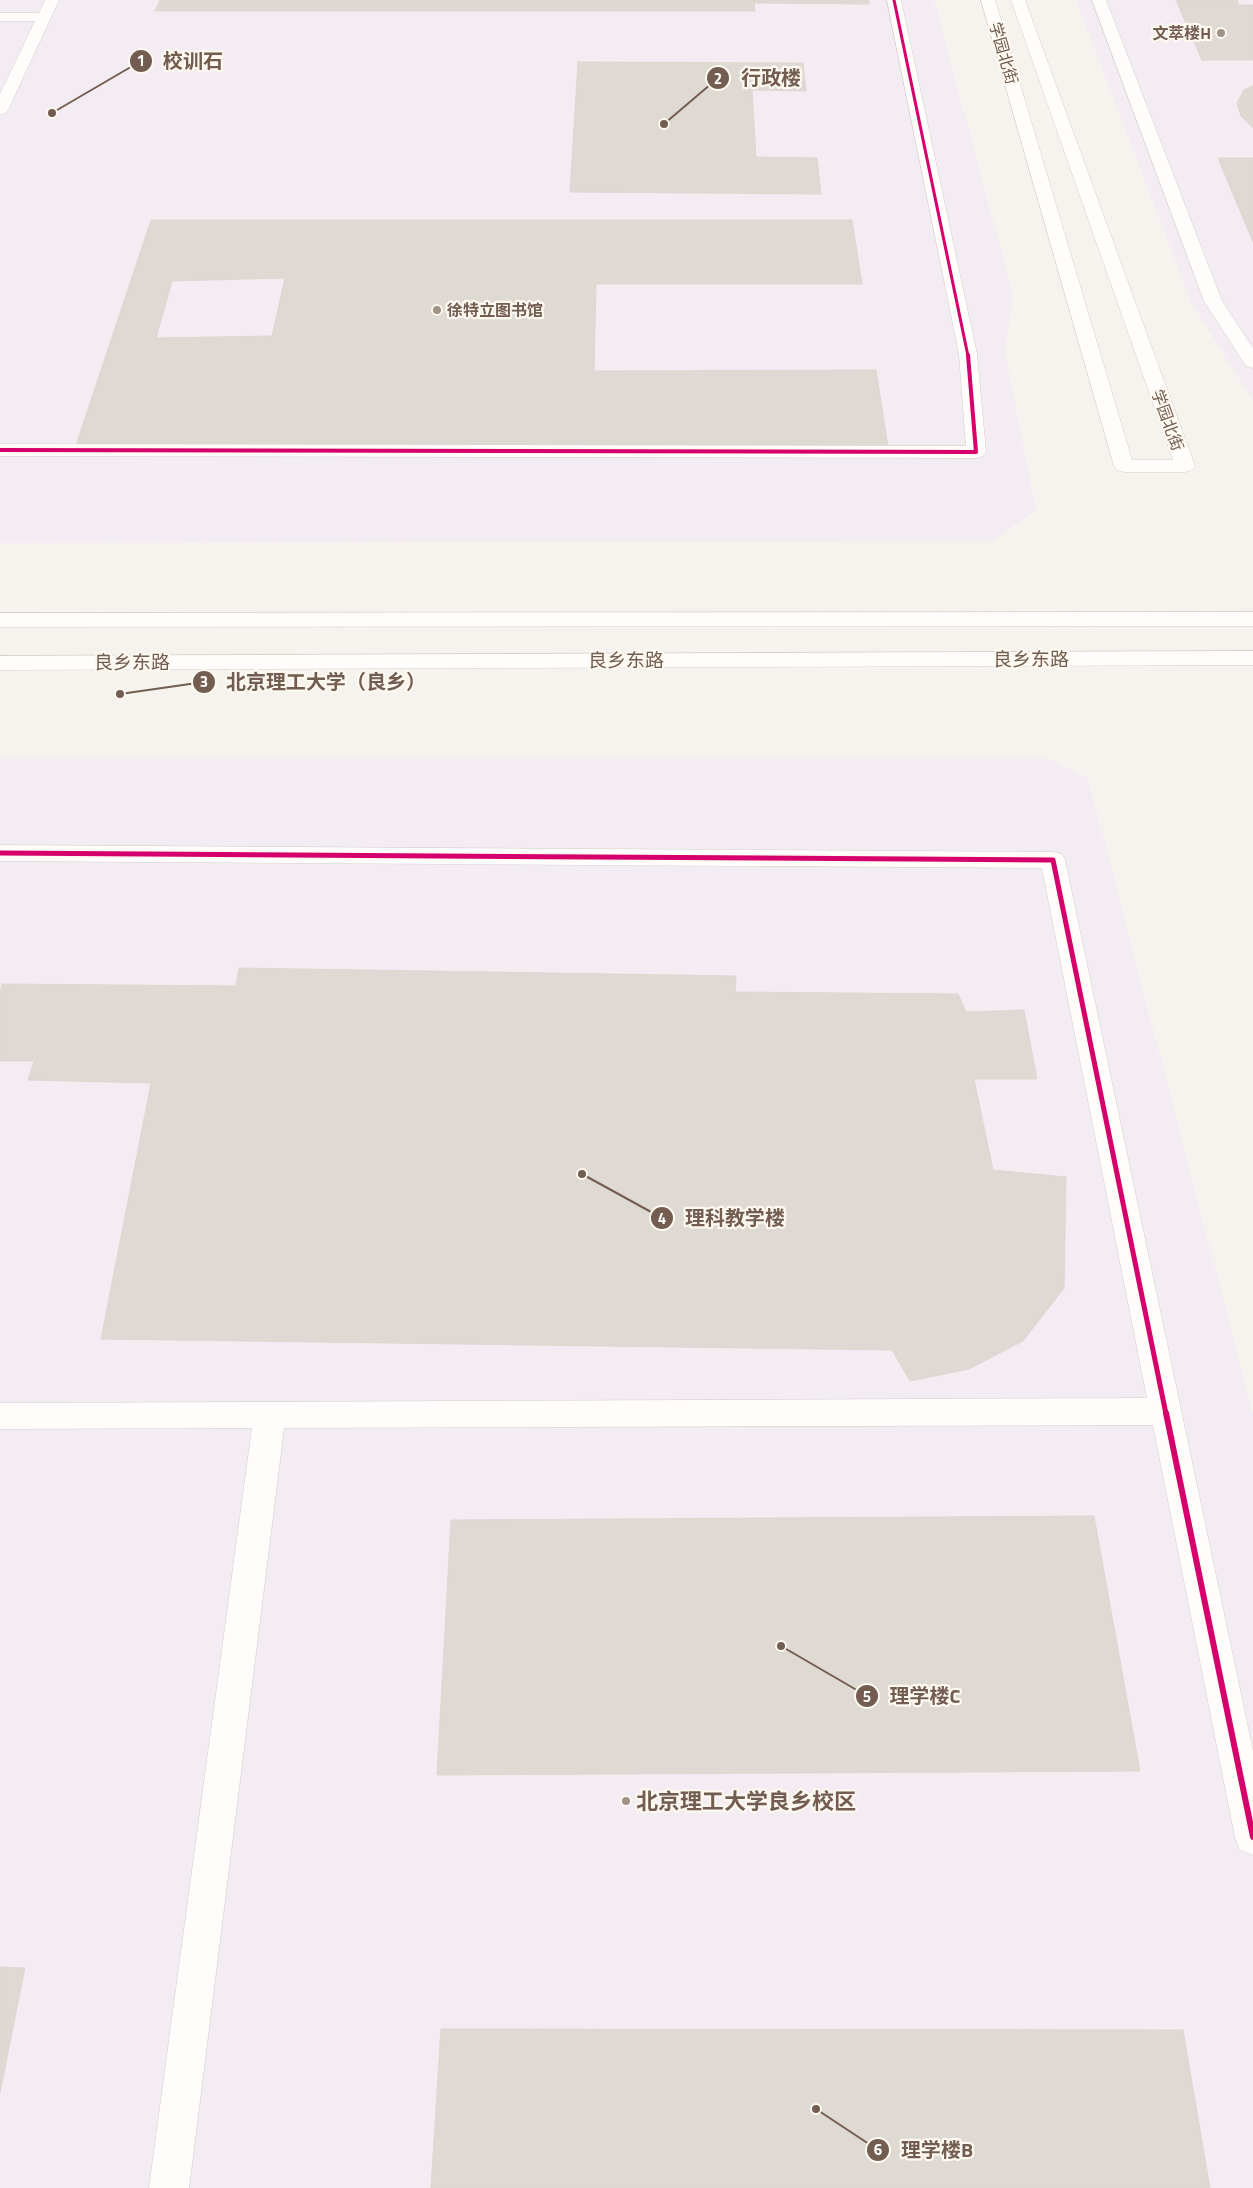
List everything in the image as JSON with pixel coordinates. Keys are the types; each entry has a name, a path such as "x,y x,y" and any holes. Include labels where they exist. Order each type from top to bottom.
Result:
{"street":[{"path":"0,110 52,0"},
{"path":"0,450 976,452 968,354 894,0"},
{"name":"学园北街","path":"988,0 1124,466 1185,466 1018,0"},
{"path":"1099,0 1213,301 1253,362"},
{"path":"1,10 44,17"},
{"path":"0,620 1253,619"},
{"path":"1194,620 1206,658"},
{"name":"良乡东路","path":"0,663 1253,658"},
{"path":"0,853 1053,860 1253,1837"},
{"path":"0,1416 1166,1411"},
{"path":"169,2188 270,1414"}],"shaded area":[{"path":"0,0 934,0 1013,295 1005,352 1036,510 993,541 0,543"},
{"path":"1076,0 1253,0 1253,401 1191,302"},
{"name":"北京理工大学良乡校区","path":"0,757 1045,757 1088,778 1253,1414 1253,2188 0,2188"}],"building":[{"path":"160,0 754,0 755,11 155,11"},
{"path":"754,0 869,0 869,4 754,3"},
{"name":"文萃楼H","path":"1176,0 1237,0 1239,5 1253,5 1253,60 1202,60"},
{"path":"578,62 803,63 806,91 752,90 756,157 817,158 821,194 570,192"},
{"path":"1253,86 1253,128 1241,116 1237,103 1244,90"},
{"path":"1218,158 1253,158 1253,242"},
{"name":"徐特立图书馆","path":"151,220 852,220 862,284 596,284 594,371 876,370 888,447 75,448","holes":["285,278 272,336 156,338 172,281"]},
{"path":"239,968 736,976 735,992 958,994 966,1012 1024,1010 1037,1079 974,1079 993,1170 1066,1177 1064,1288 1023,1341 969,1369 910,1381 892,1350 101,1339 151,1083 28,1080 34,1061 0,1061 0,992 2,984 236,986"},
{"path":"1094,1516 1140,1771 437,1775 451,1520"},
{"path":"0,1967 25,1968 0,2093"},
{"path":"441,2029 1183,2030 1210,2188 431,2188"}],"cycle path":[{"path":"0,450 976,452 968,354 894,0"},
{"path":"0,853 1053,860 1253,1837"}],"place":[{"name":"文萃楼H","path":"1221,33"},
{"name":"校训石","path":"52,113"},
{"name":"行政楼","path":"664,124"},
{"name":"徐特立图书馆","path":"437,310"},
{"name":"北京理工大学（良乡）","path":"120,694"},
{"name":"理科教学楼","path":"582,1174"},
{"name":"理学楼C","path":"781,1646"},
{"name":"北京理工大学良乡校区","path":"626,1801"},
{"name":"理学楼B","path":"816,2109"}]}
